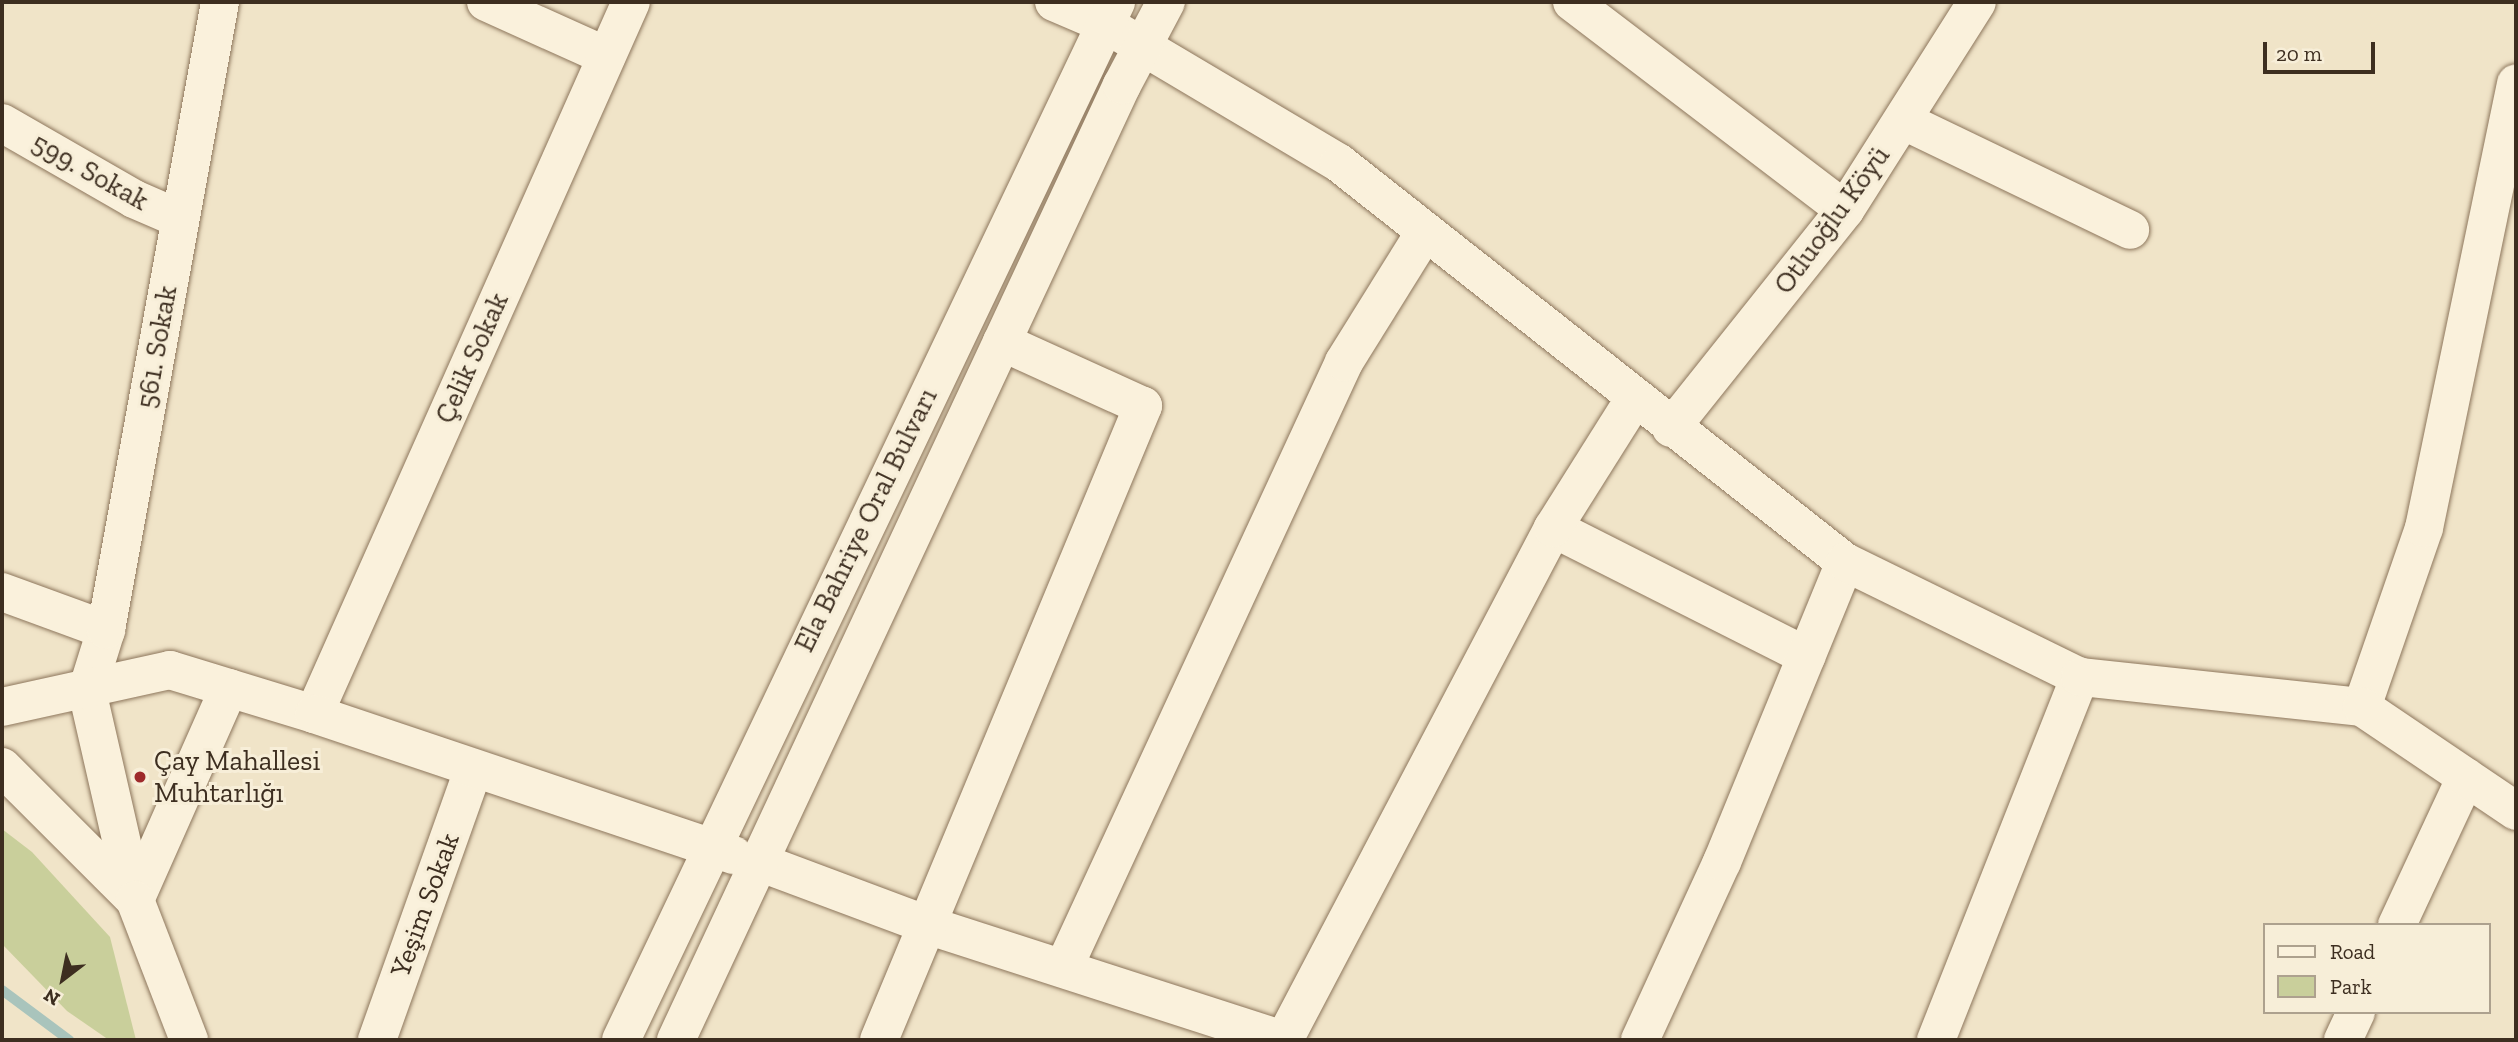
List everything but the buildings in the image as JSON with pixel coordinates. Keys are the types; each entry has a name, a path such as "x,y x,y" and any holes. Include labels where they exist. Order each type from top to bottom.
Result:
{"street":[{"name":"561. Sokak","path":"87,691 106,630 220,2"},
{"path":"486,2 606,56"},
{"name":"Çelik Sokak","path":"314,713 631,2"},
{"path":"1054,2 1110,13 1142,46 1339,163 1671,428 1845,562 2080,677 2362,707 2516,811"},
{"name":"Ela Bahriye Oral Bulvarı","path":"676,1040 1002,342 1142,46 1166,2"},
{"path":"1572,2 1845,210"},
{"name":"Otluoğlu Köyü","path":"1671,428 1845,210 1977,2"},
{"name":"Ela Bahriye Oral Bulvarı","path":"621,1040 709,849 1110,13"},
{"path":"2362,707 2424,528 2516,83"},
{"path":"1903,121 2130,230"},
{"name":"599. Sokak","path":"2,123 134,199 180,219"},
{"path":"1064,967 1344,362 1425,232"},
{"path":"879,1040 930,926 1143,406 1002,342"},
{"path":"2,707 87,691 170,670 314,713 473,770 709,849 759,862 930,926 1284,1040 1553,528 1634,398"},
{"path":"1553,528 1806,656"},
{"path":"1640,1040 1722,862 1845,562"},
{"path":"2,592 106,630"},
{"path":"1937,1040 2080,677"},
{"path":"135,900 229,688"},
{"path":"87,691 135,900 189,1040"},
{"path":"2,767 135,900"},
{"name":"Yeşim Sokak","path":"377,1040 473,770"},
{"path":"2398,923 2466,777"},
{"path":"2343,1040 2355,1014"}],"green space":[{"path":"2,829 32,852 110,937 136,1040 109,1040 67,1011 2,944"}],"waterway":[{"path":"2,990 69,1040"}],"place":[{"name":"Çay Mahallesi Muhtarlığı","path":"140,777"}]}
